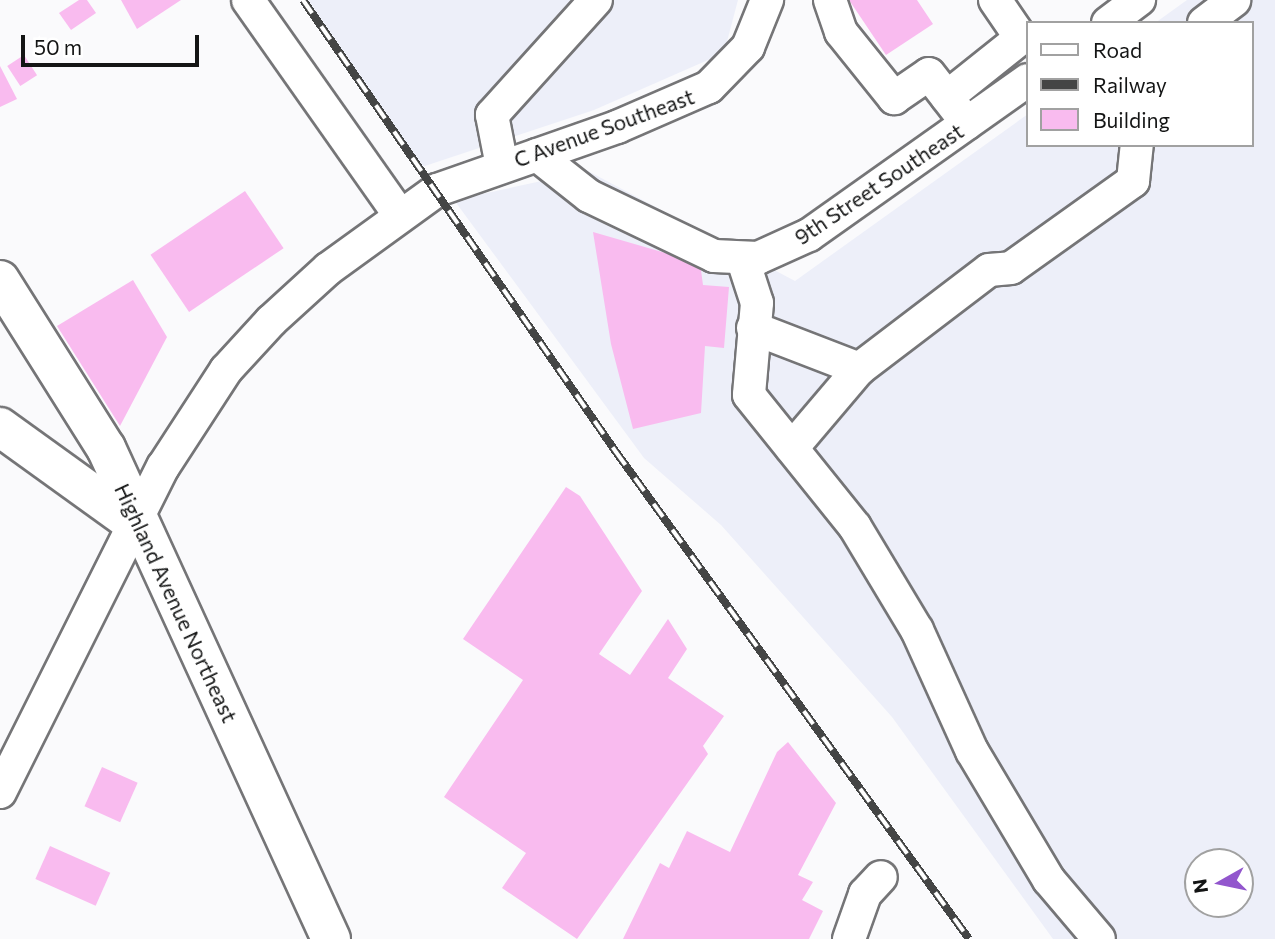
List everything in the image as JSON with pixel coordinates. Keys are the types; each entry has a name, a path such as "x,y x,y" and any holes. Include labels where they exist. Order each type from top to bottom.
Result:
{"main road":[{"name":"Highland Avenue Northeast","path":"0,280 106,448 136,525 331,939"},
{"path":"0,427 136,525"}],"street":[{"path":"248,0 399,214"},
{"path":"502,166 492,116 596,0"},
{"name":"C Avenue Southeast","path":"0,792 163,467 226,370 328,270 399,214 437,190 537,155 709,87 748,47 767,0"},
{"path":"830,0 841,32 894,98 929,74 967,123"},
{"path":"947,97 1021,38 995,0"},
{"path":"1111,21 1139,0"},
{"path":"1207,21 1234,0"},
{"name":"9th Street Southeast","path":"743,260 808,235 1026,81"},
{"path":"792,448 859,369 989,270 1011,268 1133,181 1137,147"},
{"path":"537,155 589,196 714,256 743,260 757,303 749,395 855,527 917,630 972,751 1049,880 1099,939"},
{"path":"753,328 859,369"},
{"path":"849,939 865,894 881,877"}],"shaded area":[{"path":"308,0 738,0 724,53 594,110 422,167"},
{"path":"1187,0 1275,0 1275,939 1053,939 892,717 721,525 644,458 454,200 588,171 795,281 1026,115 1026,147 1254,147 1254,21 1158,21"}],"building":[{"path":"79,0 87,0 96,13 71,30 59,13"},
{"path":"121,0 181,0 137,29"},
{"path":"849,0 917,0 933,24 886,55"},
{"path":"24,55 37,75 20,86 7,66"},
{"path":"0,66 17,99 0,107"},
{"path":"245,191 284,248 189,312 150,255"},
{"path":"593,232 700,263 703,285 729,287 724,348 705,346 701,413 633,429 611,344"},
{"path":"133,280 167,337 120,426 57,326"},
{"path":"566,487 580,496 642,591 599,654 630,675 668,619 687,649 668,678 724,716 703,746 708,754 577,939 502,888 526,853 444,797 523,680 463,639"},
{"path":"788,742 836,803 798,875 813,882 802,900 823,911 809,939 623,939 660,863 669,868 687,831 730,852 777,752"},
{"path":"102,767 138,783 120,822 85,806"},
{"path":"50,846 110,873 96,906 35,879"}],"railway":[{"path":"303,0 616,452 969,939"}]}
